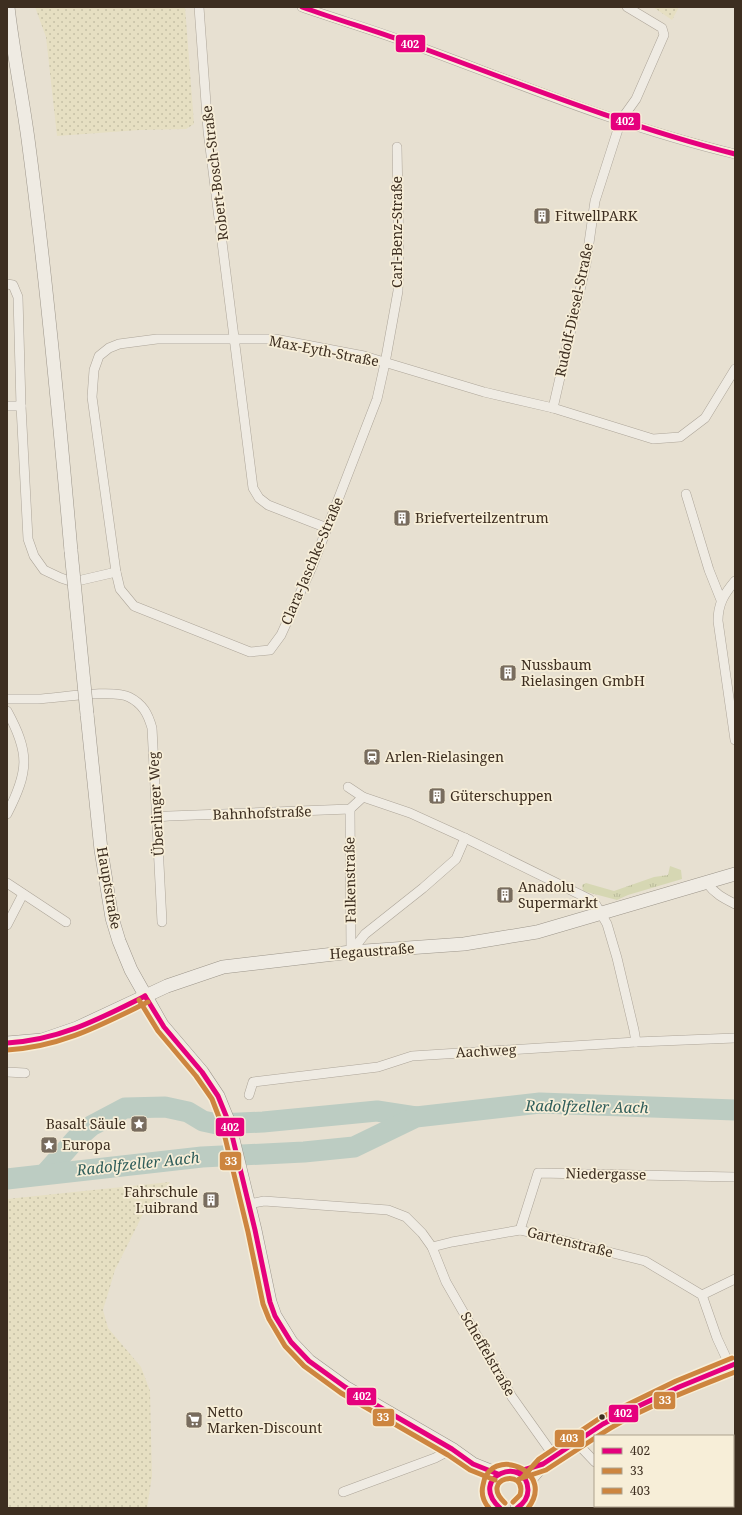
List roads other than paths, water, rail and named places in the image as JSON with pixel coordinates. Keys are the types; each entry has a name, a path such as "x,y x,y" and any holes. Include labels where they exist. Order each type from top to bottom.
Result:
{"main road":[{"name":"Hauptstraße","path":"8,7 28,138 36,205 58,405 101,850 112,918 119,941 131,970 145,996 164,1027 202,1072 218,1096 230,1123 270,1302 279,1322 291,1342 309,1361 345,1386 452,1449 473,1464 498,1474"},
{"name":"Hegaustraße","path":"7,1043 42,1040 77,1028 167,986 223,967 351,952 464,944 537,932 735,874"},
{"path":"527,1483 549,1460 603,1424 679,1387 732,1365"},
{"path":"500,1508 490,1499 489,1489 494,1477 505,1471 517,1472 549,1460"},
{"name":"Hauptstraße","path":"473,1464 490,1485"},
{"path":"517,1472 527,1483 528,1496 521,1507"}],"street":[{"name":"Robert-Bosch-Straße","path":"199,7 208,131 253,488 259,498 268,504 327,528"},
{"path":"302,7 412,44 539,92 698,145 735,154"},
{"name":"Rudolf-Diesel-Straße","path":"552,408 586,264 595,201 622,120 636,99 664,35 662,28 627,7"},
{"name":"Carl-Benz-Straße","path":"385,364 398,291 399,254 397,147"},
{"path":"7,284 13,285 18,297 21,406 28,540 34,556 44,570 73,582 116,572"},
{"name":"Max-Eyth-Straße","path":"116,572 92,397 94,370 99,356 109,348 119,344 158,339 276,339 364,356 385,364 484,392 552,408 653,439 680,436 705,418 735,369"},
{"name":"Clara-Jaschke-Straße","path":"116,572 120,589 134,606 250,652 270,650 281,635 312,566 377,399 385,364"},
{"path":"7,406 21,406"},
{"path":"686,494 709,570 721,600"},
{"path":"735,581 721,600 718,610 718,621 732,690 735,740"},
{"name":"Überlinger Weg","path":"7,699 38,699 97,694 117,694 128,696 144,708 152,728 162,922"},
{"path":"7,711 18,730 24,759 24,772 17,793 7,814"},
{"path":"348,787 363,797 410,813 465,838 588,899 596,905 607,924 617,958 636,1042"},
{"path":"350,809 363,797"},
{"name":"Bahnhofstraße","path":"157,817 350,809"},
{"name":"Falkenstraße","path":"350,809 351,952"},
{"path":"351,952 365,934 423,888 456,859 465,838"},
{"path":"7,883 66,922"},
{"path":"707,883 712,891 720,897 735,904"},
{"path":"7,925 23,894"},
{"name":"Aachweg","path":"249,1095 253,1082 378,1067 412,1056 636,1042 735,1038"},
{"path":"7,1072 25,1073"},
{"name":"Niedergasse","path":"520,1230 538,1173 735,1177"},
{"path":"249,1204 264,1201 388,1210 406,1217 422,1233 432,1247"},
{"name":"Gartenstraße","path":"432,1247 520,1230 645,1261 702,1295"},
{"name":"Scheffelstraße","path":"432,1247 446,1282 549,1460"},
{"path":"732,1365 718,1338 702,1295 735,1279"},
{"path":"576,1442 594,1461"},
{"path":"343,1492 435,1458 452,1449"}],"waterway":[{"name":"Radolfzeller Aach","path":"7,1179 202,1157 304,1152 354,1147 416,1117 540,1103 735,1110"},
{"name":"Radolfzeller Aach","path":"45,1174 75,1140 91,1126 125,1108 165,1107 188,1112 203,1121 217,1124 263,1122 377,1111 416,1117"}],"place":[{"name":"FitwellPARK","path":"542,216"},
{"name":"Briefverteilzentrum","path":"402,518"},
{"name":"Nussbaum Rielasingen GmbH","path":"508,673"},
{"name":"Arlen-Rielasingen","path":"372,757"},
{"name":"Güterschuppen","path":"437,796"},
{"name":"Anadolu Supermarkt","path":"505,895"},
{"name":"Basalt Säule","path":"139,1124"},
{"name":"Europa","path":"49,1145"},
{"name":"Fahrschule Luibrand","path":"211,1200"},
{"name":"Netto Marken-Discount","path":"194,1420"}]}
